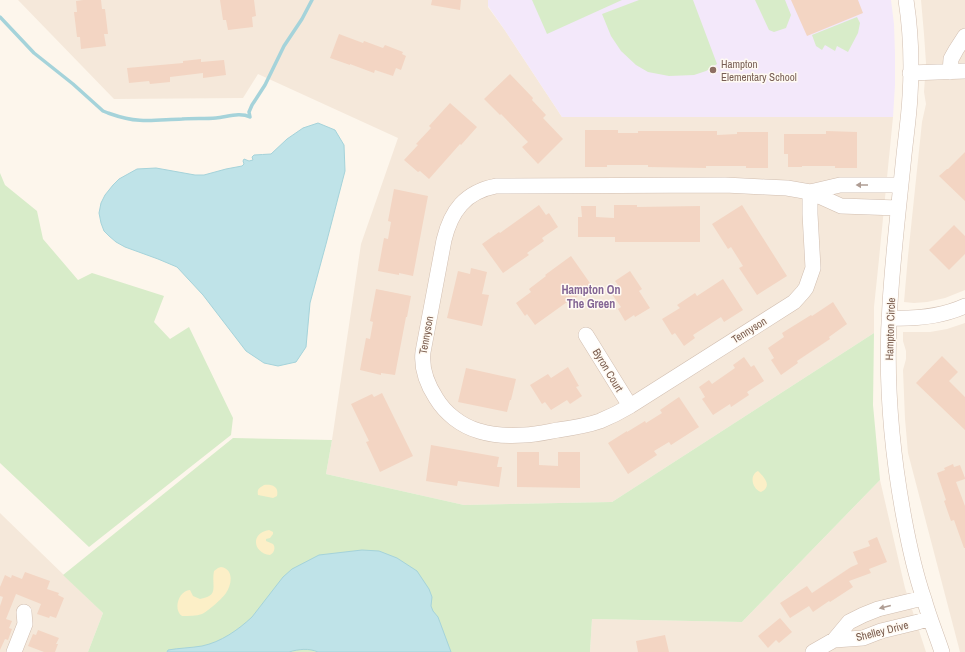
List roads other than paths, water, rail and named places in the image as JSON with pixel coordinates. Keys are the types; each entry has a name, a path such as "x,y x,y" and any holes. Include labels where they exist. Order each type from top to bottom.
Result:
{"street":[{"name":"Hampton Circle","path":"906,0 910,30 910,97 898,208 889,318 888,379 891,429 900,498 923,598 942,652"},
{"path":"950,72 951,59 965,36"},
{"path":"910,73 965,71"},
{"name":"Tennyson","path":"810,192 813,268 803,292 794,302 612,416 586,425 525,436 494,434 467,427 445,411 432,393 425,377 422,360 447,228 455,211 464,201 471,195 488,187 725,185 787,188 810,192 841,206 898,208"},
{"name":"Tennyson","path":"810,192 840,185 901,185"},
{"path":"889,318 925,317 948,312 965,306"},
{"name":"Byron Court","path":"586,334 630,406"},
{"name":"Shelley Drive","path":"835,646 849,622 878,609 923,598"},
{"path":"14,652 25,624 24,612"},
{"name":"Shelley Drive","path":"813,652 930,618"}],"water":[{"path":"318,123 335,130 344,145 345,171 310,303 306,347 296,362 278,366 264,363 246,351 203,295 177,267 125,247 116,242 104,231 99,213 101,203 105,195 113,185 119,179 137,169 156,168 195,175 204,175 242,166 244,164 244,159 249,161 253,160 252,157 254,155 271,154 287,139 303,128"},
{"path":"362,550 379,551 397,558 417,571 429,589 432,597 431,606 438,617 451,652 318,652 304,649 289,652 167,652 168,650 198,647 216,642 235,631 252,617 283,577 292,569 319,555"}],"waterway":[{"path":"0,17 34,53 73,84 103,111 121,117 146,121 212,118 238,115 250,117 249,112 252,105 265,85 284,46 302,19 312,0"}],"place":[{"name":"Hampton Elementary School","path":"713,70"}],"district":[{"name":"Hampton On The Green","path":"591,297"}]}
